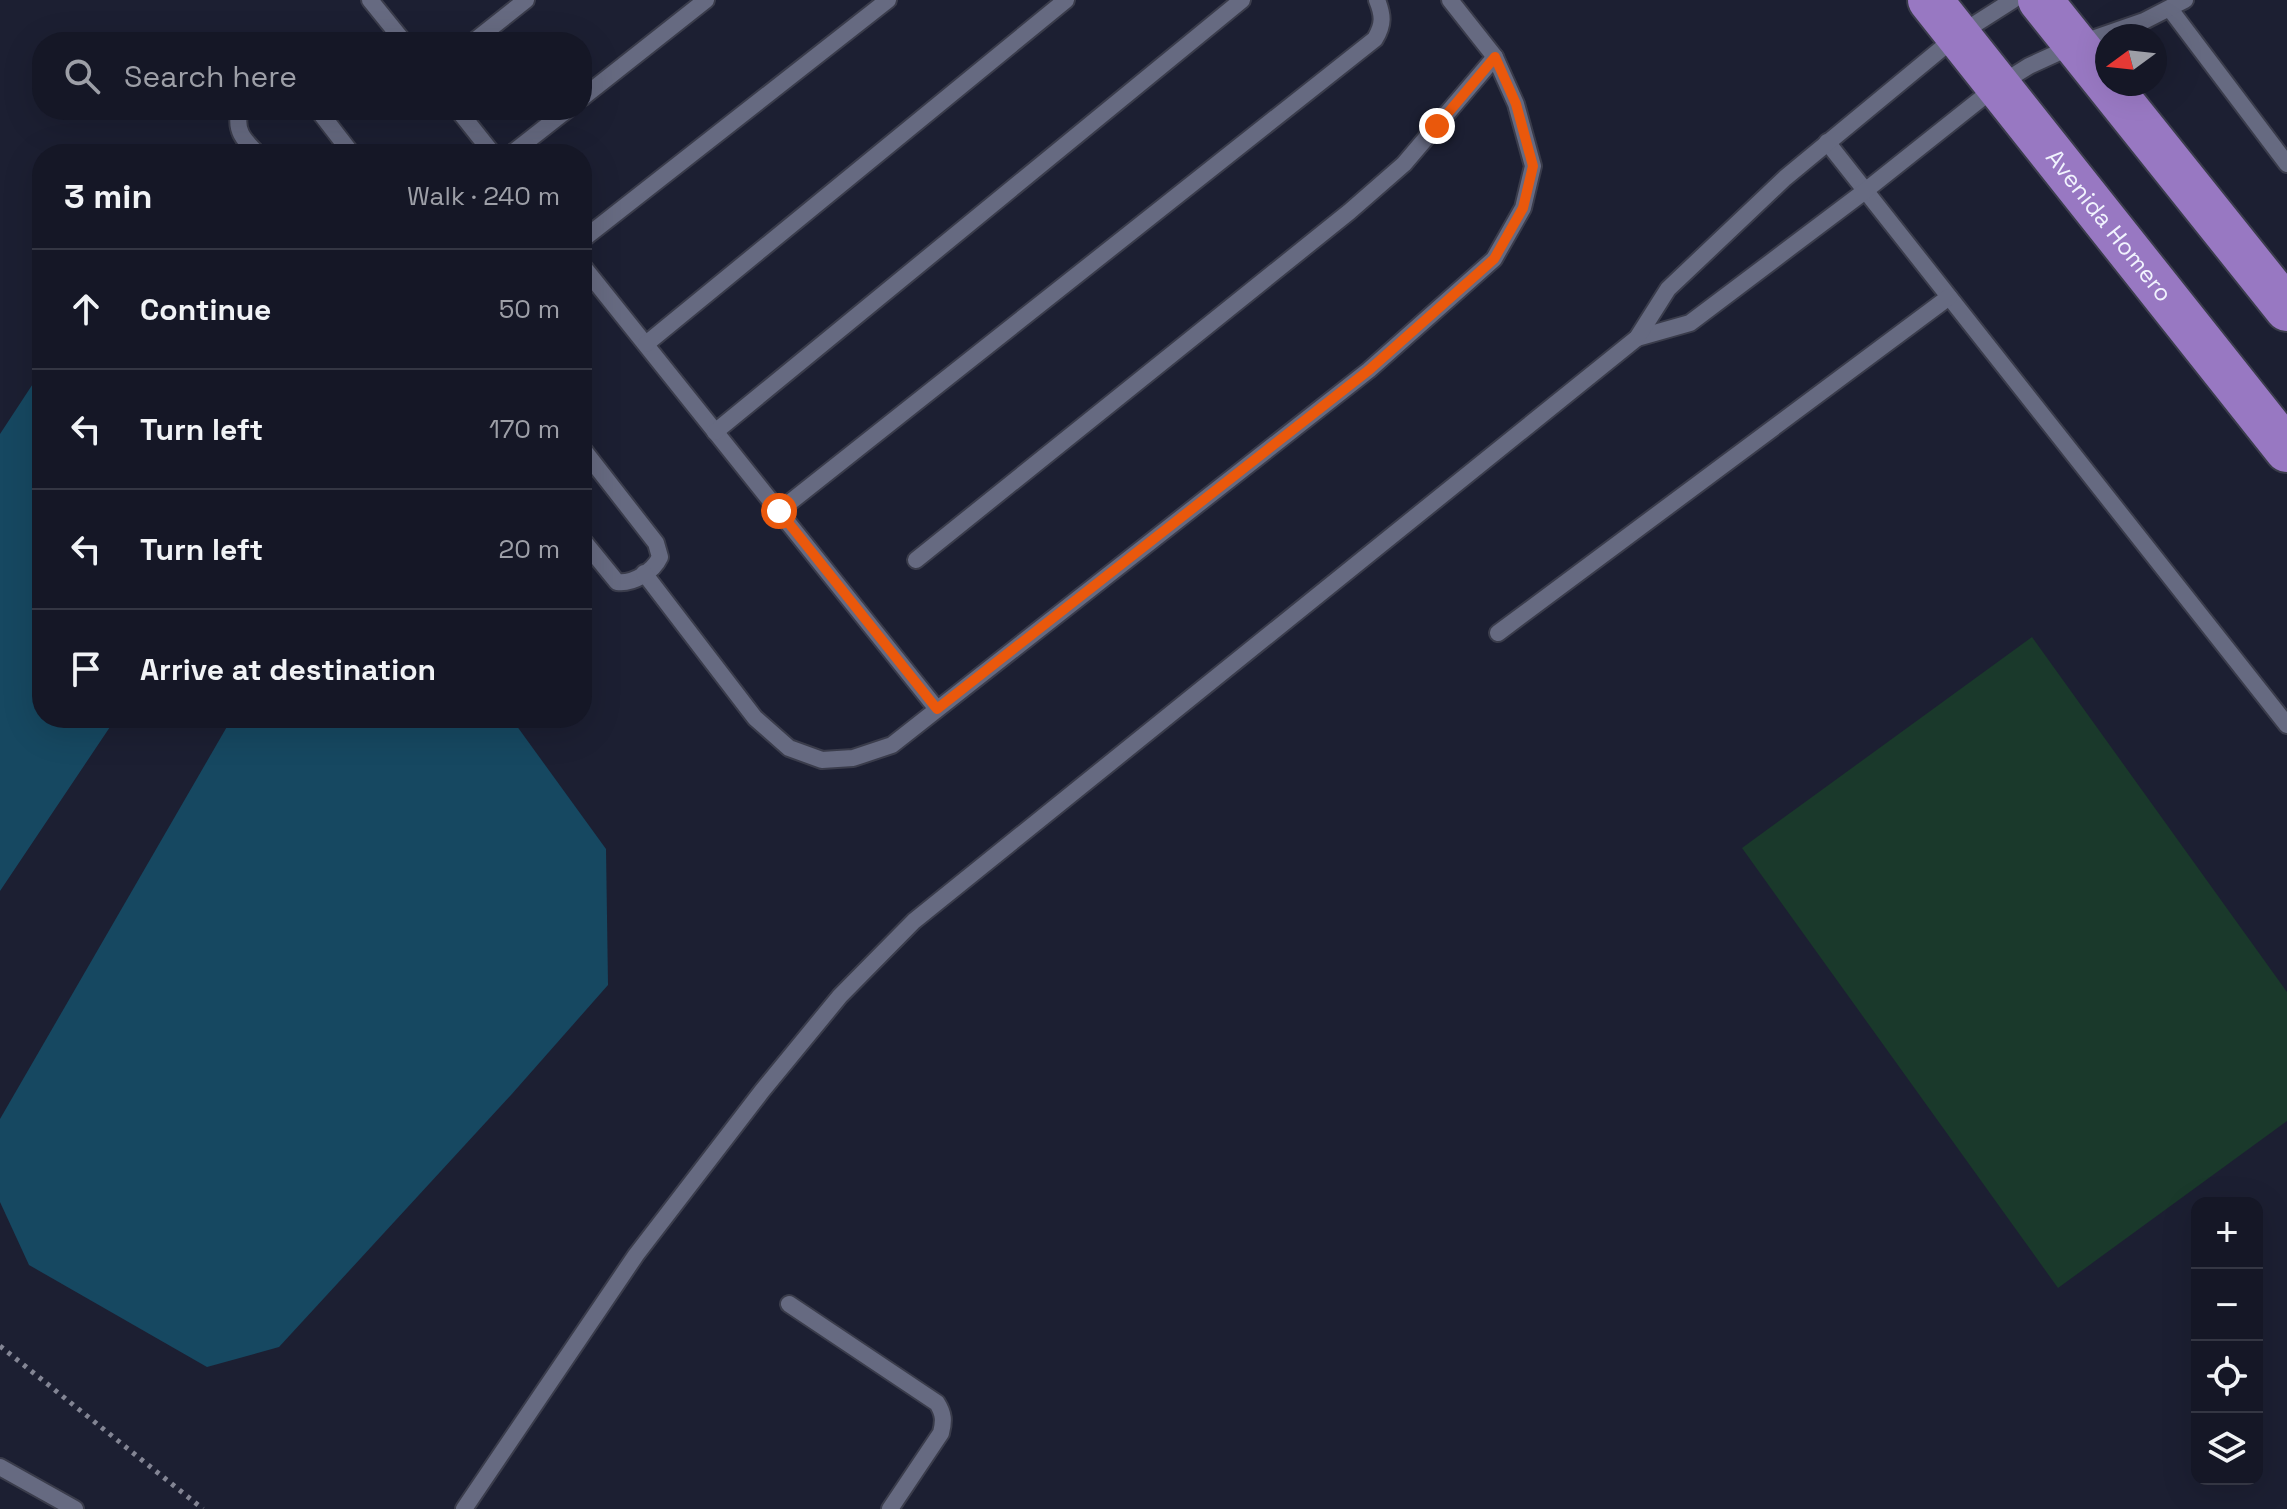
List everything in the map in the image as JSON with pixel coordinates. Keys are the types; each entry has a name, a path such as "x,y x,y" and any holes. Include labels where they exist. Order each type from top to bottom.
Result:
{"main road":[{"name":"Avenida Homero","path":"1930,0 2287,450"},
{"path":"2040,0 2287,309"}],"lane":[{"path":"370,0 396,32"},
{"path":"486,32 526,0"},
{"path":"592,90 706,0"},
{"path":"592,232 888,0"},
{"path":"646,344 1066,0"},
{"path":"715,432 1242,0"},
{"path":"779,511 1375,39 1383,16 1377,0"},
{"path":"644,573 755,718 789,748 822,760 853,758 892,745 1369,370 1494,259 1523,208 1533,166 1516,104 1495,57 1450,0"},
{"path":"464,1509 636,1255 762,1091 840,996 914,921 1637,338 1668,289 1827,142 1958,35 2013,0"},
{"path":"1637,338 1690,323 1865,191 1997,86 2029,66 2075,45 2144,21 2178,4 2287,164"},
{"path":"916,560 1349,212 1404,164 1495,57"},
{"path":"238,120 241,137 248,144"},
{"path":"326,120 344,144"},
{"path":"466,120 485,144"},
{"path":"524,144 554,120"},
{"path":"1827,142 2287,725"},
{"path":"592,277 937,709"},
{"path":"1498,633 1949,297"},
{"path":"592,461 660,550 658,564 631,582 617,582 592,551"},
{"path":"789,1304 937,1403 943,1412 941,1433 890,1509"},
{"path":"0,1467 75,1509"}],"path":[{"path":"0,1346 203,1509"}],"green space":[{"path":"2032,637 2287,992 2287,1121 2058,1288 1742,848"}],"water":[{"path":"32,385 32,728 109,728 0,891 0,434"},
{"path":"226,728 518,728 606,849 608,985 279,1347 207,1367 29,1265 0,1202 0,1119"}],"route":[{"path":"779,511 937,709 1369,370 1494,259 1523,208 1533,166 1516,104 1495,57 1437,126"}]}
